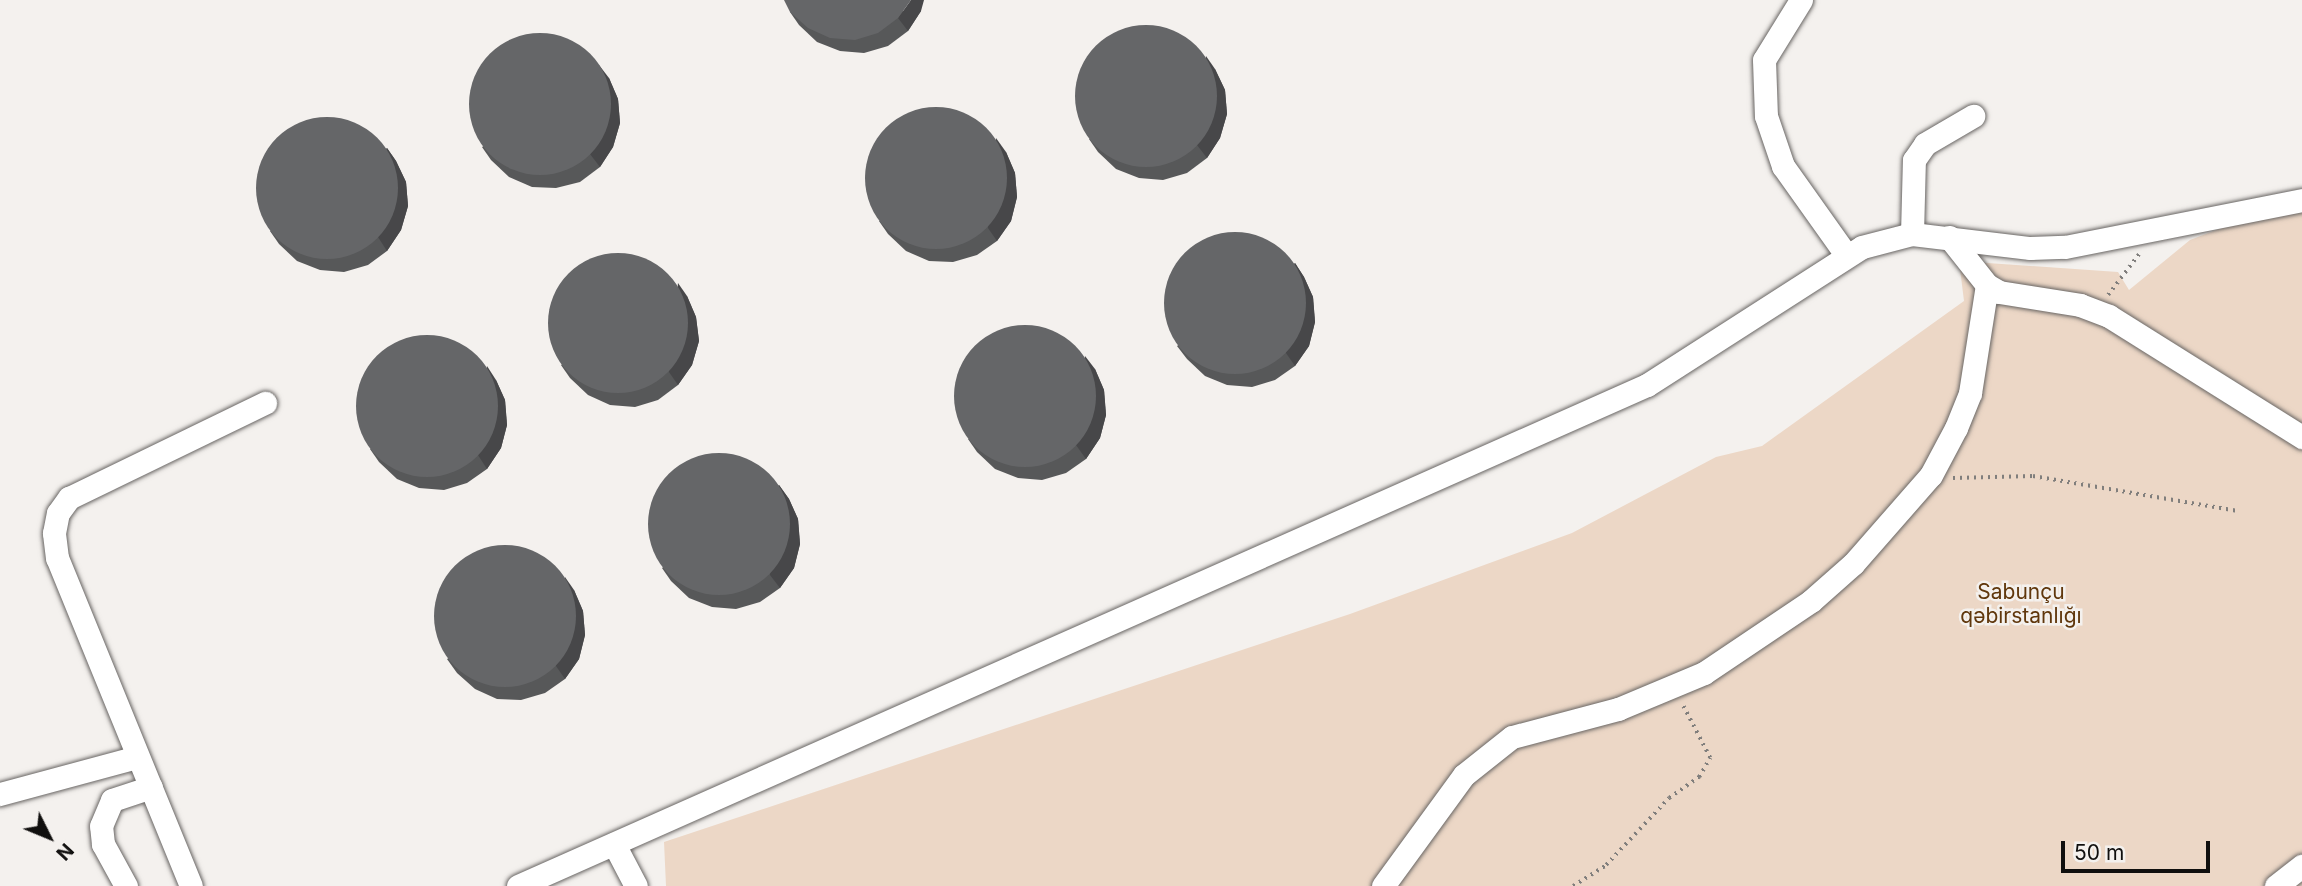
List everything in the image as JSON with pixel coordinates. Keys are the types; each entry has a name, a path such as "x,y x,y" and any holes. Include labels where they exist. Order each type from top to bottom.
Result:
{"street":[{"path":"1801,0 1763,60 1766,116 1783,166 1847,256"},
{"path":"1912,234 1914,160 1925,144 1973,116"},
{"path":"518,886 1636,390 1847,256 1884,239 1912,234 2030,248 2142,235 2302,200"},
{"path":"1949,237 1987,285 1999,292 2094,310 2139,332 2302,436"},
{"path":"1383,886 1464,775 1504,743 1537,727 1618,709 1714,667 1811,601 1853,564 1931,475 1970,393 1987,285"},
{"path":"191,886 57,558 58,513 69,498 87,488 264,403"},
{"path":"0,794 137,757"},
{"path":"126,886 103,844 101,826 112,800 151,788"},
{"path":"614,844 636,886"},
{"path":"2276,886 2302,866"}],"path":[{"path":"2094,310 2136,261 2142,235"},
{"path":"1931,475 1971,480 2033,477 2238,511"},
{"path":"1573,886 1606,864 1669,798 1699,776 1710,758 1672,686"}],"green space":[{"name":"Sabunçu qəbirstanlığı","path":"2302,206 2302,886 666,886 664,842 1350,614 1572,533 1716,457 1762,446 1964,301 1959,261 2118,272 2129,290 2190,240 2258,214"}],"building":[{"path":"784,0 911,0 898,18 878,33 855,40 830,38 808,28 790,12"},
{"path":"1146,25 1173,31 1196,46 1211,69 1217,96 1211,123 1196,146 1173,161 1146,167 1119,161 1096,146 1081,123 1075,96 1081,69 1096,46 1119,31"},
{"path":"540,33 567,39 590,54 605,77 611,104 605,131 590,154 567,169 540,175 513,169 490,154 475,131 469,104 475,77 490,54 513,39"},
{"path":"936,107 963,112 986,128 1002,151 1007,178 1002,205 986,228 963,244 936,249 909,244 886,228 870,205 865,178 870,151 886,128 909,112"},
{"path":"327,117 354,123 377,138 392,161 398,188 392,215 377,238 354,253 327,259 300,253 277,238 262,215 256,188 262,161 277,138 300,123"},
{"path":"1235,232 1262,237 1285,253 1301,276 1306,303 1301,330 1285,353 1262,369 1235,374 1208,369 1185,353 1169,330 1164,303 1169,276 1185,253 1208,237"},
{"path":"618,253 645,258 668,273 683,296 688,323 683,350 668,373 645,388 618,393 591,388 568,373 553,350 548,323 553,296 568,273 591,258"},
{"path":"1025,325 1052,331 1075,346 1090,369 1096,396 1090,423 1075,446 1052,461 1025,467 998,461 975,446 960,423 954,396 960,369 975,346 998,331"},
{"path":"427,335 454,341 477,356 492,379 498,406 492,433 477,456 454,471 427,477 400,471 377,456 362,433 356,406 362,379 377,356 400,341"},
{"path":"719,453 746,458 769,474 785,497 790,524 785,551 769,574 746,590 719,595 692,590 669,574 653,551 648,524 653,497 669,474 692,458"},
{"path":"505,545 532,551 555,566 570,589 576,616 570,643 555,666 532,681 505,687 478,681 455,666 440,643 434,616 440,589 455,566 478,551"}]}
